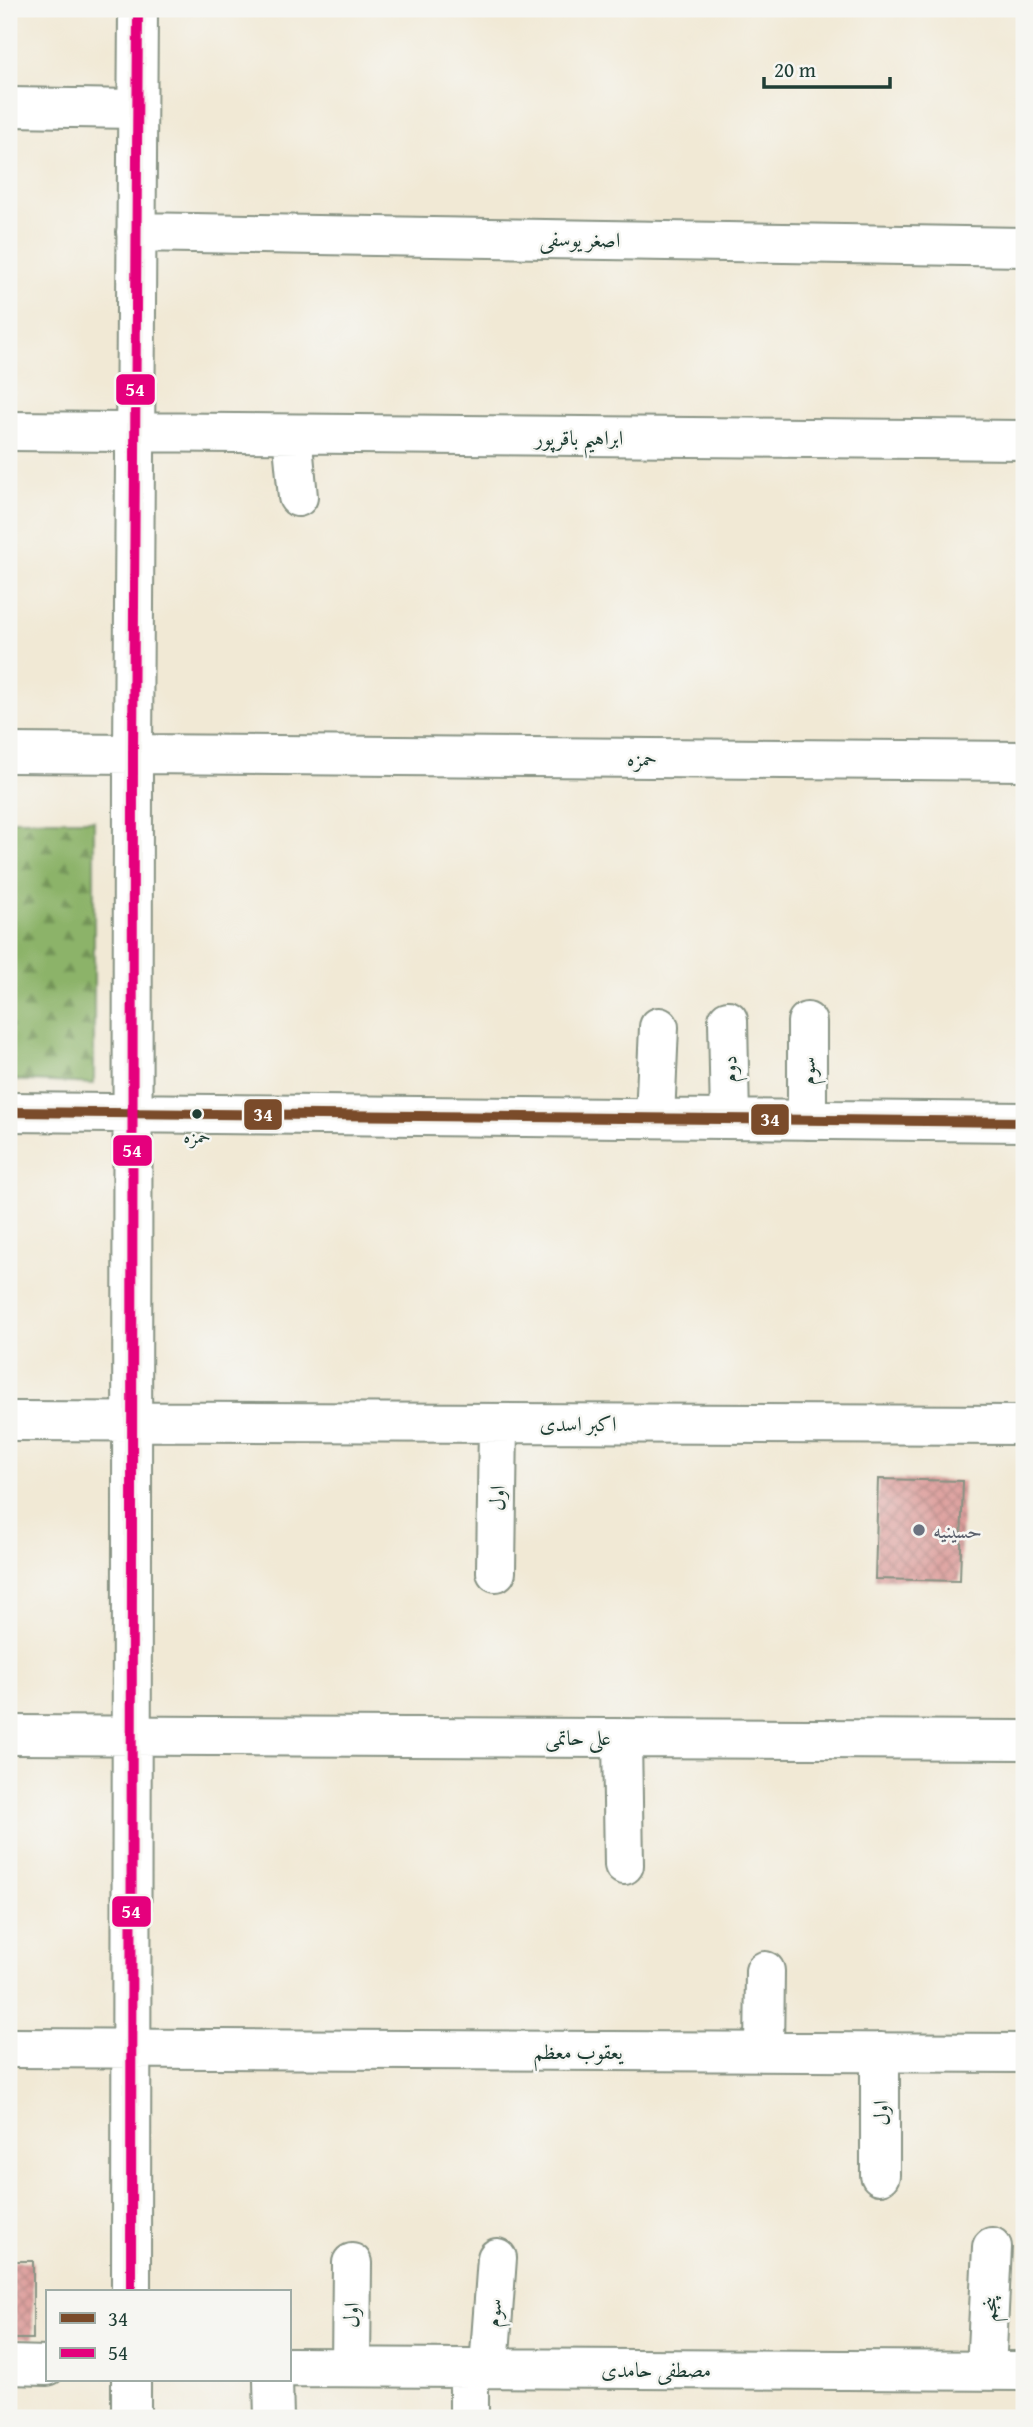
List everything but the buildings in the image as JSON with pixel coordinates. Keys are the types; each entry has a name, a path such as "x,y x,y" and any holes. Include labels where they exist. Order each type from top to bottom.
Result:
{"street":[{"path":"131,2290 133,754 138,9"},
{"path":"9,107 137,109"},
{"name":"اصغر یوسفی","path":"136,232 1024,247"},
{"name":"ابراهیم باقرپور","path":"9,431 1024,440"},
{"path":"292,434 298,498"},
{"name":"حمزه","path":"9,753 1024,761"},
{"name":"دوم","path":"728,1020 730,1119"},
{"name":"سوم","path":"807,1022 807,1120"},
{"path":"655,1118 659,1027"},
{"path":"9,1112 1024,1122"},
{"name":"اکبر اسدی","path":"9,1421 1024,1425"},
{"name":"اول","path":"496,1572 498,1423"},
{"name":"علی حاتمی","path":"9,1735 1024,1740"},
{"path":"622,1738 624,1866"},
{"path":"764,2052 765,1971"},
{"name":"یعقوب معظم","path":"9,2048 1024,2053"},
{"name":"اول","path":"880,2052 880,2175"},
{"name":"پنجم","path":"986,2371 992,2247"},
{"name":"سوم","path":"469,2418 497,2258"},
{"name":"اول","path":"351,2367 352,2263"},
{"path":"9,2365 46,2366"},
{"name":"مصطفی حامدی","path":"290,2367 1024,2371"},
{"path":"131,2382 131,2418"},
{"path":"273,2382 274,2418"}],"green space":[{"path":"9,820 94,820 94,1084 9,1080"}],"transit line":[{"name":"54","path":"131,2290 133,754 138,9"},
{"name":"34","path":"9,1112 1024,1122"}],"place":[{"name":"حمزه","path":"197,1114"},
{"name":"حسینیه","path":"919,1530"}]}
